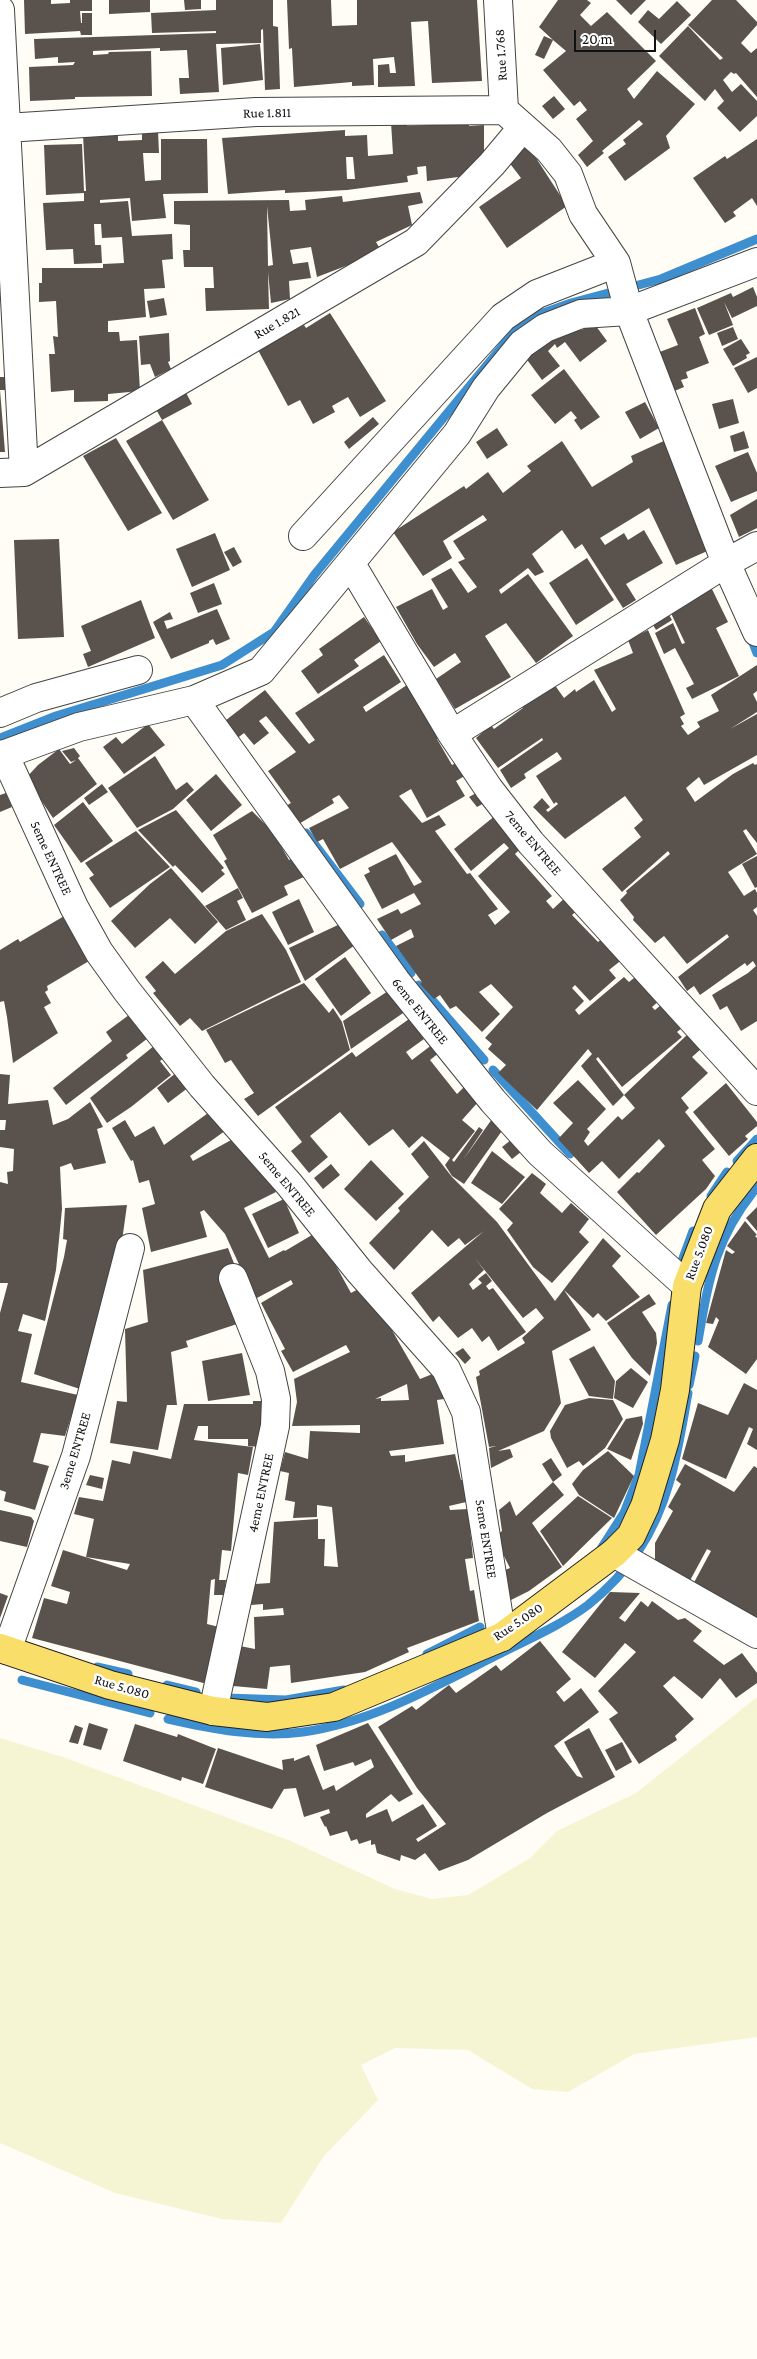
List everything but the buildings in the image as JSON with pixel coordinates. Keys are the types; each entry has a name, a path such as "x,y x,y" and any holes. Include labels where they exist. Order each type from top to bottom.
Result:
{"main road":[{"name":"Rue 5.080","path":"3,1649 110,1685 213,1711 268,1717 334,1707 502,1637 614,1553 631,1536 645,1506 665,1440 675,1390 687,1286 717,1209 757,1158"}],"street":[{"name":"Rue 1.768","path":"498,0 513,118"},
{"path":"0,10 6,128 12,472"},
{"name":"Rue 1.811","path":"6,128 256,112 513,118"},
{"path":"513,118 549,150 568,174 583,214 622,289 726,563 757,632"},
{"name":"Rue 1.821","path":"12,472 416,242 492,164 513,118"},
{"path":"303,536 503,317 537,294 622,289 757,262"},
{"path":"2,755 79,726 194,700 261,671 457,434 486,388 522,344 545,328 581,314 622,289"},
{"path":"452,734 726,563 757,546"},
{"name":"7eme ENTREE","path":"351,564 452,734 489,789 531,843 757,1091"},
{"path":"0,714 36,698 138,670"},
{"name":"6eme ENTREE","path":"194,700 396,981 493,1101 540,1153 687,1286"},
{"name":"5eme ENTREE","path":"2,755 74,907 99,952 121,983 202,1086 289,1184 359,1271 446,1368 466,1412 502,1637"},
{"name":"3eme ENTREE","path":"3,1649 76,1456 130,1248"},
{"name":"4eme ENTREE","path":"213,1711 275,1426 276,1399 270,1371 233,1278"},
{"path":"614,1553 757,1634"}],"green space":[{"path":"757,1697 757,2037 634,2054 568,2092 532,2089 468,2050 395,2048 361,2065 378,2100 324,2156 281,2223 222,2219 115,2193 0,2143 0,1738 63,1757 291,1841 395,1889 432,1899 468,1895 530,1858 557,1831 636,1793"}],"waterway":[{"path":"0,738 56,716 222,665 274,632 315,574 524,320 571,303 661,279 757,239"},
{"path":"750,635 757,653"},
{"path":"306,833 360,904"},
{"path":"382,935 411,973"},
{"path":"419,985 484,1060"},
{"path":"493,1070 570,1154"},
{"path":"737,1161 757,1139"},
{"path":"711,1196 727,1172"},
{"path":"698,1341 710,1278 716,1260 732,1224 757,1187"},
{"path":"679,1269 693,1231"},
{"path":"601,1549 624,1513 639,1475 672,1305"},
{"path":"689,1385 695,1356"},
{"path":"168,1719 235,1732 269,1734 286,1734 329,1727 378,1712 402,1702 566,1620 588,1605 616,1579 634,1558 650,1532 659,1513 672,1474 688,1393"},
{"path":"427,1654 480,1627"},
{"path":"97,1667 128,1674"},
{"path":"22,1680 150,1713"},
{"path":"167,1685 196,1692"},
{"path":"226,1698 286,1700 344,1690"}]}
